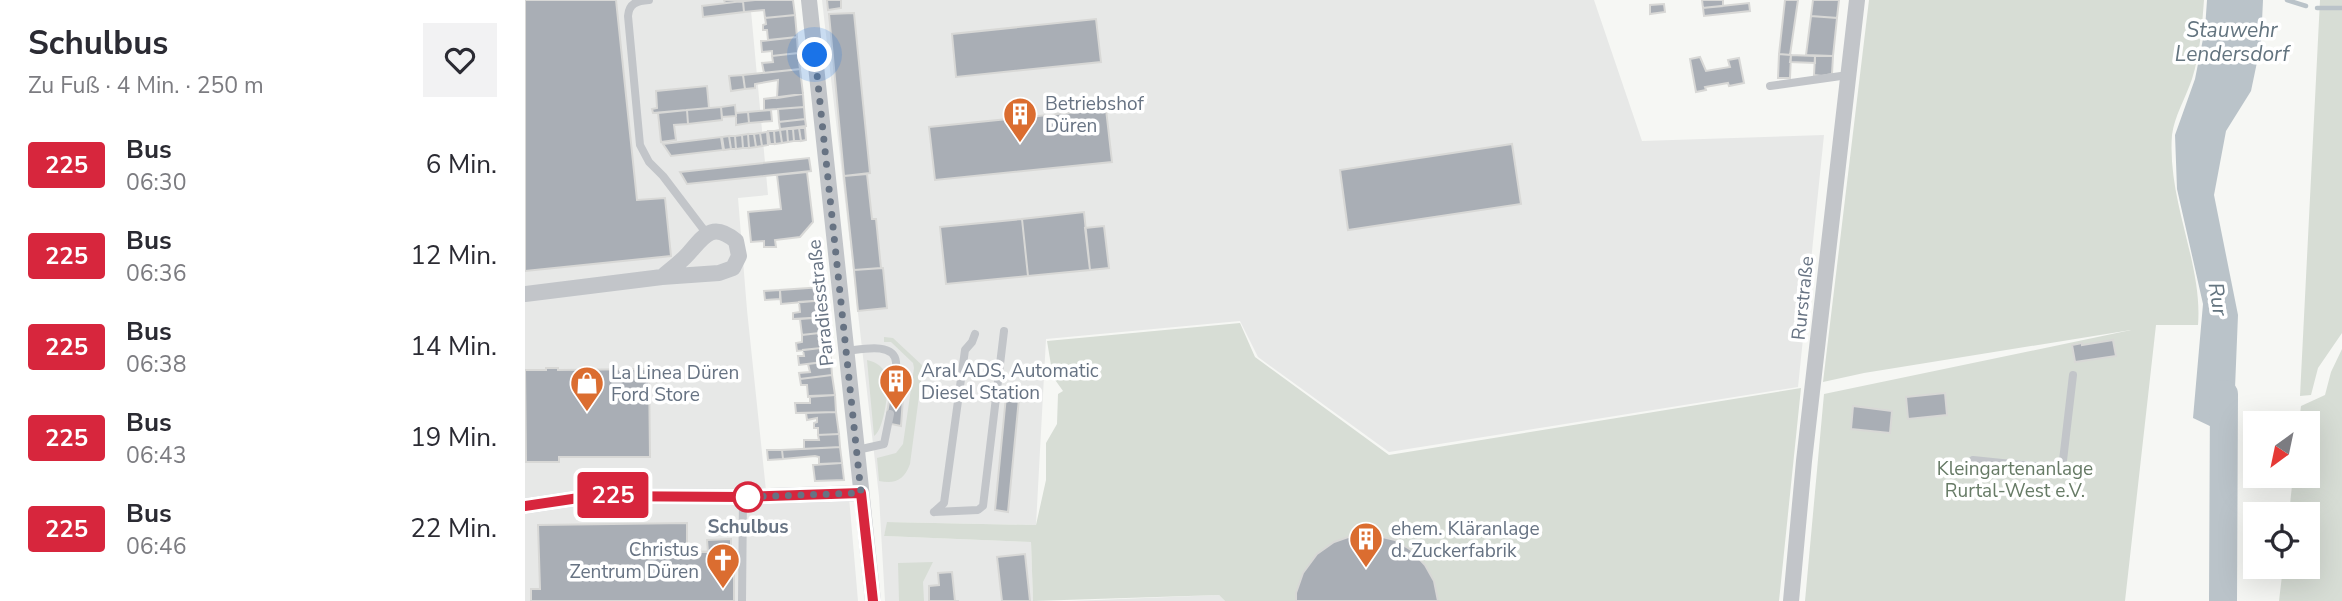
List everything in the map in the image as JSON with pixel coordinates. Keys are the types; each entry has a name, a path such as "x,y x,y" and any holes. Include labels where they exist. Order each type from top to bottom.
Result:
{"street":[{"name":"Paradiesstraße","path":"809,0 873,601"},
{"name":"Rurstraße","path":"1791,601 1804,461 1857,0"},
{"path":"525,294 662,276 707,274 733,268 739,256 736,241 728,234 714,230 701,237 686,257 662,276"},
{"path":"525,506 592,496 743,497 861,493"}],"lane":[{"path":"625,0 641,145 649,162 663,176 707,234"},
{"path":"628,16 629,8 635,2 649,0"},
{"path":"1770,86 1849,75"},
{"path":"975,334 965,350 944,503 935,512 978,510 983,506 1004,331"},
{"path":"846,351 881,349 893,354 896,359 893,395"},
{"path":"1973,460 2062,468 2073,375"},
{"path":"857,450 884,444 890,414"},
{"path":"742,601 743,497"}],"shaded area":[{"path":"525,0 750,0 768,195 738,198 767,500 849,497 858,601 525,601"},
{"path":"822,0 1594,0 1642,141 1824,135 1798,387 1389,452 1258,357 1240,321 1046,339 1036,525 888,522 884,536 1031,542 1033,601 885,601 879,496"},
{"path":"1219,595 1225,601 1071,601"}],"green space":[{"name":"Kleingartenanlage Rurtal-West e.V.","path":"1869,0 2204,0 2195,69 2172,135 2175,184 2195,279 2198,325 2156,325 2125,601 1805,601 1824,394 2131,330 1823,382"},
{"path":"2320,0 2342,0 2342,333 2318,368 2311,395 2300,396"},
{"path":"1240,323 1255,357 1389,455 1801,388 1779,601 1225,601 1219,595 1033,601 1031,542 884,536 887,522 1036,525 1046,480 1046,443 1057,424 1058,394 1063,391 1053,377 1047,341"},
{"path":"884,337 893,338 923,366 910,464 899,480 890,482 879,481 877,458 896,453 903,444 914,368 913,363 891,342 884,342"},
{"path":"2342,349 2342,601 2279,601 2282,579 2320,579 2320,502 2290,502 2292,488 2321,488 2321,411 2300,411 2301,406 2325,395 2331,372"},
{"path":"867,360 880,366 887,378 883,418 874,436"},
{"path":"933,562 923,582 924,601 899,601 898,563"}],"water":[{"name":"Stauwehr Lendersdorf","path":"2207,0 2263,0 2261,43 2251,91 2226,131 2214,195 2238,315 2233,437 2193,418 2203,304 2177,189 2175,135 2195,79 2205,29"}],"building":[{"path":"525,0 616,0 637,200 665,198 671,256 525,271"},
{"path":"724,0 755,0 725,3"},
{"path":"793,0 795,15 765,18 764,10 744,12 743,1"},
{"path":"827,0 841,0 841,8 828,10"},
{"path":"1702,0 1723,0 1723,6 1703,8"},
{"path":"1785,0 1798,0 1790,55 1779,54"},
{"path":"1813,0 1839,0 1837,18 1811,16"},
{"path":"743,1 744,12 703,17 702,6"},
{"path":"1749,3 1750,11 1704,16 1703,8"},
{"path":"1664,4 1665,12 1650,14 1650,5"},
{"path":"854,13 870,173 844,176 829,14"},
{"path":"795,15 797,37 768,40 767,30 763,30 765,18"},
{"path":"1811,16 1837,18 1833,56 1806,55"},
{"path":"1096,19 1101,62 956,77 952,34"},
{"path":"797,37 798,53 772,56 772,51 762,52 761,41"},
{"path":"798,53 800,69 764,73 762,63 773,62 772,56"},
{"path":"1779,54 1791,55 1790,78 1778,78"},
{"path":"1791,55 1815,56 1815,63 1790,62"},
{"path":"1815,56 1833,56 1832,74 1814,75"},
{"path":"1700,57 1706,71 1730,67 1728,60 1739,58 1744,83 1705,87 1706,90 1696,92 1690,59"},
{"path":"800,69 803,94 777,98 778,80 755,84 755,88 745,89 743,75"},
{"path":"743,75 745,89 731,91 729,76"},
{"path":"707,86 709,108 653,113 652,109 657,108 656,91"},
{"path":"803,94 804,107 764,110 764,99"},
{"path":"735,105 736,116 722,117 721,107"},
{"path":"721,107 722,120 688,124 687,110"},
{"path":"804,107 805,119 779,122 778,109"},
{"name":"Betriebshof Düren","path":"1106,109 1112,162 935,180 929,127"},
{"path":"687,110 688,124 674,125 676,140 661,142 658,113"},
{"path":"771,110 772,121 749,123 748,112"},
{"path":"748,112 749,123 736,125 736,113"},
{"path":"805,119 806,126 780,129 779,122"},
{"path":"799,128 801,141 794,141 793,129"},
{"path":"799,128 805,128 806,140 801,141"},
{"path":"787,129 788,142 782,143 780,130"},
{"path":"787,129 793,129 794,141 788,142"},
{"path":"780,130 782,143 775,144 774,131"},
{"path":"768,131 774,131 775,144 770,144"},
{"path":"767,132 768,145 762,146 760,133"},
{"path":"760,133 762,146 756,147 754,134"},
{"path":"748,134 749,148 743,148 742,135"},
{"path":"748,134 754,134 756,147 749,148"},
{"path":"742,135 743,148 736,149 735,136"},
{"path":"729,136 731,149 724,150 722,137"},
{"path":"729,136 735,136 736,149 731,149"},
{"path":"721,137 723,150 671,156 663,144"},
{"path":"1512,144 1521,204 1348,230 1340,170"},
{"path":"809,158 811,171 687,184 680,172"},
{"path":"807,172 813,222 800,237 775,240 776,247 764,247 764,241 751,242 748,212 781,209 777,175"},
{"path":"867,174 872,219 876,219 881,268 854,270 844,176"},
{"path":"1084,212 1090,270 1028,276 1022,219"},
{"path":"1022,219 1028,276 946,284 940,227"},
{"path":"1104,226 1109,268 1090,270 1085,228"},
{"path":"883,268 887,308 858,311 854,270"},
{"path":"823,287 825,300 781,304 780,290"},
{"path":"780,290 780,299 765,300 764,291"},
{"path":"825,300 826,317 793,319 793,313 800,312 799,302"},
{"path":"826,317 828,332 802,335 800,319"},
{"path":"828,332 830,347 797,351 796,343 802,342 802,335"},
{"path":"2113,340 2116,356 2075,362 2072,345"},
{"path":"830,347 831,361 799,365 798,356 804,356 803,350"},
{"path":"831,361 832,375 800,379 799,373 810,372 808,364"},
{"name":"La Linea Düren Ford Store","path":"649,369 650,457 559,457 559,462 526,462 525,370"},
{"path":"832,375 835,395 808,397 807,385 801,385 800,379"},
{"path":"1007,386 1020,388 1008,512 995,510"},
{"path":"1945,393 1947,415 1908,419 1906,397"},
{"path":"835,395 836,412 796,413 795,403 810,403 810,396"},
{"name":"Aral ADS, Automatic Diesel Station","path":"890,396 903,398 901,426 891,424 887,413"},
{"path":"1853,406 1892,411 1890,433 1851,429"},
{"path":"836,412 839,434 818,435 818,428 814,428 817,418 807,420 806,413"},
{"path":"839,434 840,447 804,449 804,440 819,440 818,435"},
{"path":"840,447 842,463 819,464 819,457 815,456 783,459 782,450"},
{"path":"767,450 782,450 783,459 768,460"},
{"path":"842,463 844,480 815,481 813,465"},
{"path":"687,523 687,552 734,551 734,601 531,601 531,589 540,589 538,525"},
{"name":"ehem. Kläranlage d. Zuckerfabrik","path":"1354,535 1374,535 1395,540 1411,550 1425,565 1434,581 1438,601 1296,601 1303,573 1317,554 1334,542"},
{"path":"731,539 731,551 708,552 707,540"},
{"path":"1025,554 1030,601 1002,601 997,557"},
{"path":"952,572 955,601 929,601 929,586 939,585 938,573"}],"waterway":[{"path":"2287,0 2306,6"},
{"path":"2317,8 2342,8"},
{"name":"Rur","path":"2223,601 2224,394"}],"bus line":[{"name":"225","path":"525,506 592,496 743,497 861,493 873,601"}],"place":[{"name":"Betriebshof Düren","path":"1020,144"},
{"name":"Aral ADS, Automatic Diesel Station","path":"896,411"},
{"name":"La Linea Düren Ford Store","path":"587,413"},
{"name":"Schulbus","path":"748,497"},
{"name":"ehem. Kläranlage d. Zuckerfabrik","path":"1366,569"},
{"name":"Christus Zentrum Düren","path":"723,590"}],"route":[{"path":"748,497 743,497 861,493 815,55"}]}
